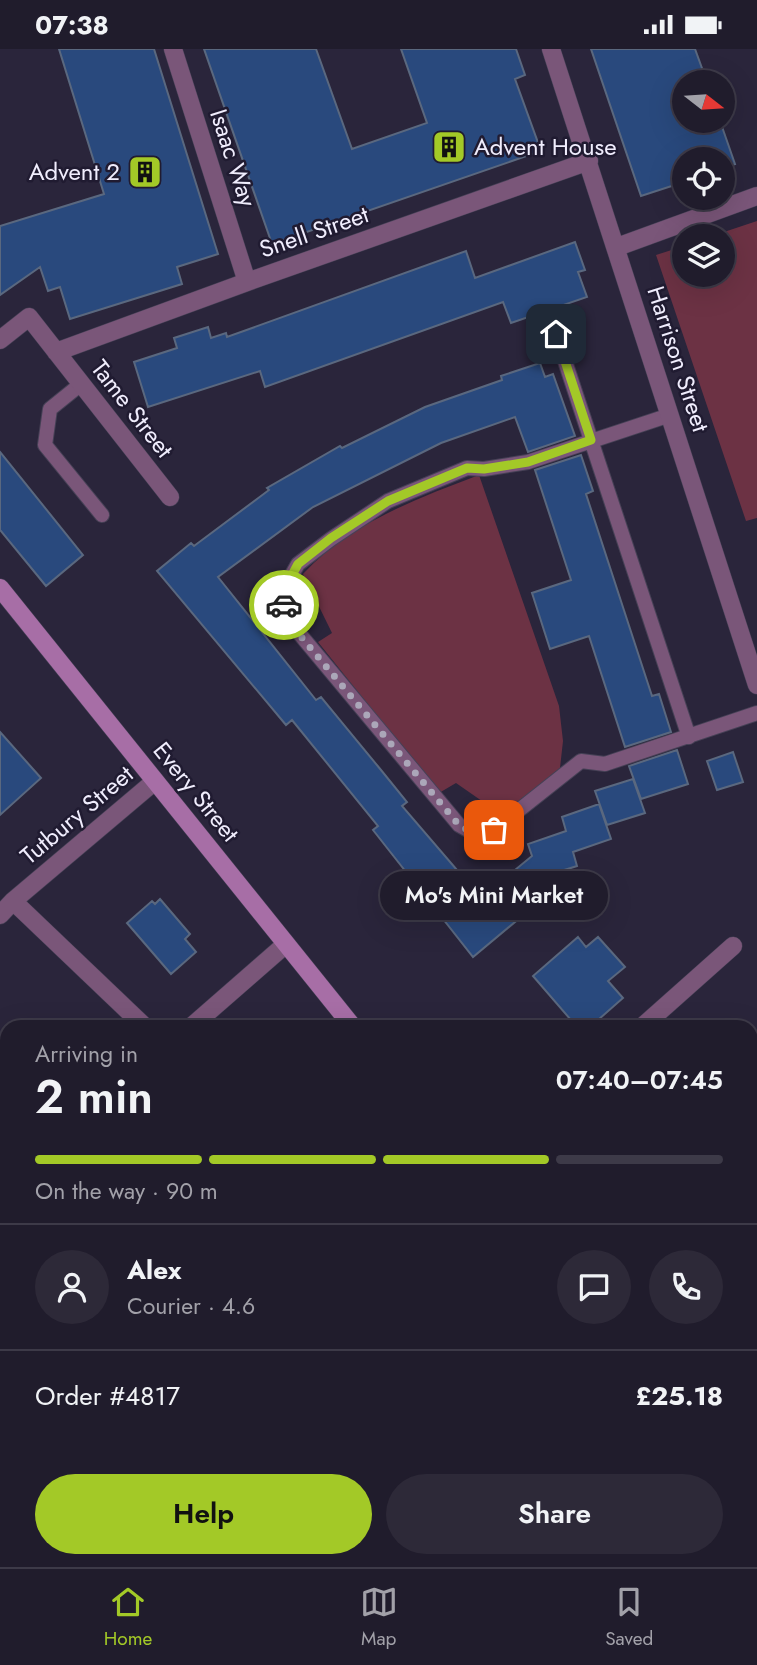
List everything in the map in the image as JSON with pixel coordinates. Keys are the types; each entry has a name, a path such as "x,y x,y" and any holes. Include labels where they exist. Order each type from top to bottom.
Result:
{"street":[{"name":"Isaac Way","path":"173,49 247,282"},
{"name":"Harrison Street","path":"551,49 757,685"},
{"name":"Snell Street","path":"56,352 589,161"},
{"path":"617,247 757,196"},
{"name":"Tame Street","path":"0,340 29,317 170,497"},
{"name":"Every Street","path":"0,588 347,1020"},
{"name":"Tutbury Street","path":"0,915 155,781"},
{"path":"13,901 138,1020"},
{"path":"199,1020 286,944"},
{"path":"650,1020 733,946"}],"lane":[{"path":"556,334 689,737"},
{"path":"81,384 50,409 45,445 102,515"},
{"path":"670,415 528,462 484,469 467,468 388,501 331,538 298,564 284,590 284,607 293,627 459,825 473,833 494,830 581,761 605,764 757,713"}],"shaded area":[{"path":"757,221 757,518 746,521 656,255 672,250 672,287 735,287 735,228"},
{"path":"479,475 559,706 563,741 560,768 502,815 456,783 439,793 318,642 332,633 303,574 341,540 385,514"}],"building":[{"name":"Advent 2","path":"59,49 154,49 218,254 177,267 182,284 70,319 60,287 48,291 40,267 0,295 0,226 104,194"},
{"name":"Advent House","path":"204,49 316,49 352,149 427,123 401,49 516,49 525,75 515,79 541,151 272,244"},
{"path":"591,49 695,49 703,70 672,70 672,133 724,133 729,147 672,147 672,186 641,196"},
{"path":"575,242 585,270 578,272 587,297 511,323 503,302 265,387 260,371 148,407 134,362 177,348 174,338 208,327 211,338 226,333 227,337 466,251 475,278"},
{"path":"540,363 545,377 553,374 575,436 528,452 515,417 441,443 313,507 218,577 316,700 321,697 381,770 407,802 402,806 481,898 532,856 528,844 566,831 562,817 599,804 611,839 573,852 577,866 539,878 545,897 473,957 373,830 378,826 292,720 286,725 157,571 191,543 194,546 269,490 267,488 340,446 342,448 425,407 502,380 501,376"},
{"path":"0,452 83,555 46,586 0,530"},
{"path":"581,455 593,491 586,494 652,696 659,694 671,732 625,747 589,636 550,649 532,593 571,580 535,470"},
{"path":"0,732 41,778 0,815"},
{"path":"677,750 688,784 641,799 629,766"},
{"path":"733,752 743,782 717,790 707,761"},
{"path":"633,779 645,813 607,825 595,791"},
{"path":"160,899 190,934 185,939 196,952 171,974 127,923 152,901 155,904"},
{"path":"578,937 586,947 598,937 625,967 608,981 623,998 598,1020 571,1020 533,976"}],"way so far":[{"path":"284,605 293,627 459,825 473,833 494,830"}],"place":[{"name":"Advent House","path":"449,147"},
{"name":"Advent 2","path":"145,172"},
{"name":"Mo's Mini Market","path":"494,830"}],"route":[{"path":"284,605 284,590 298,564 331,538 388,501 467,468 484,469 528,462 591,440 556,334"}]}
